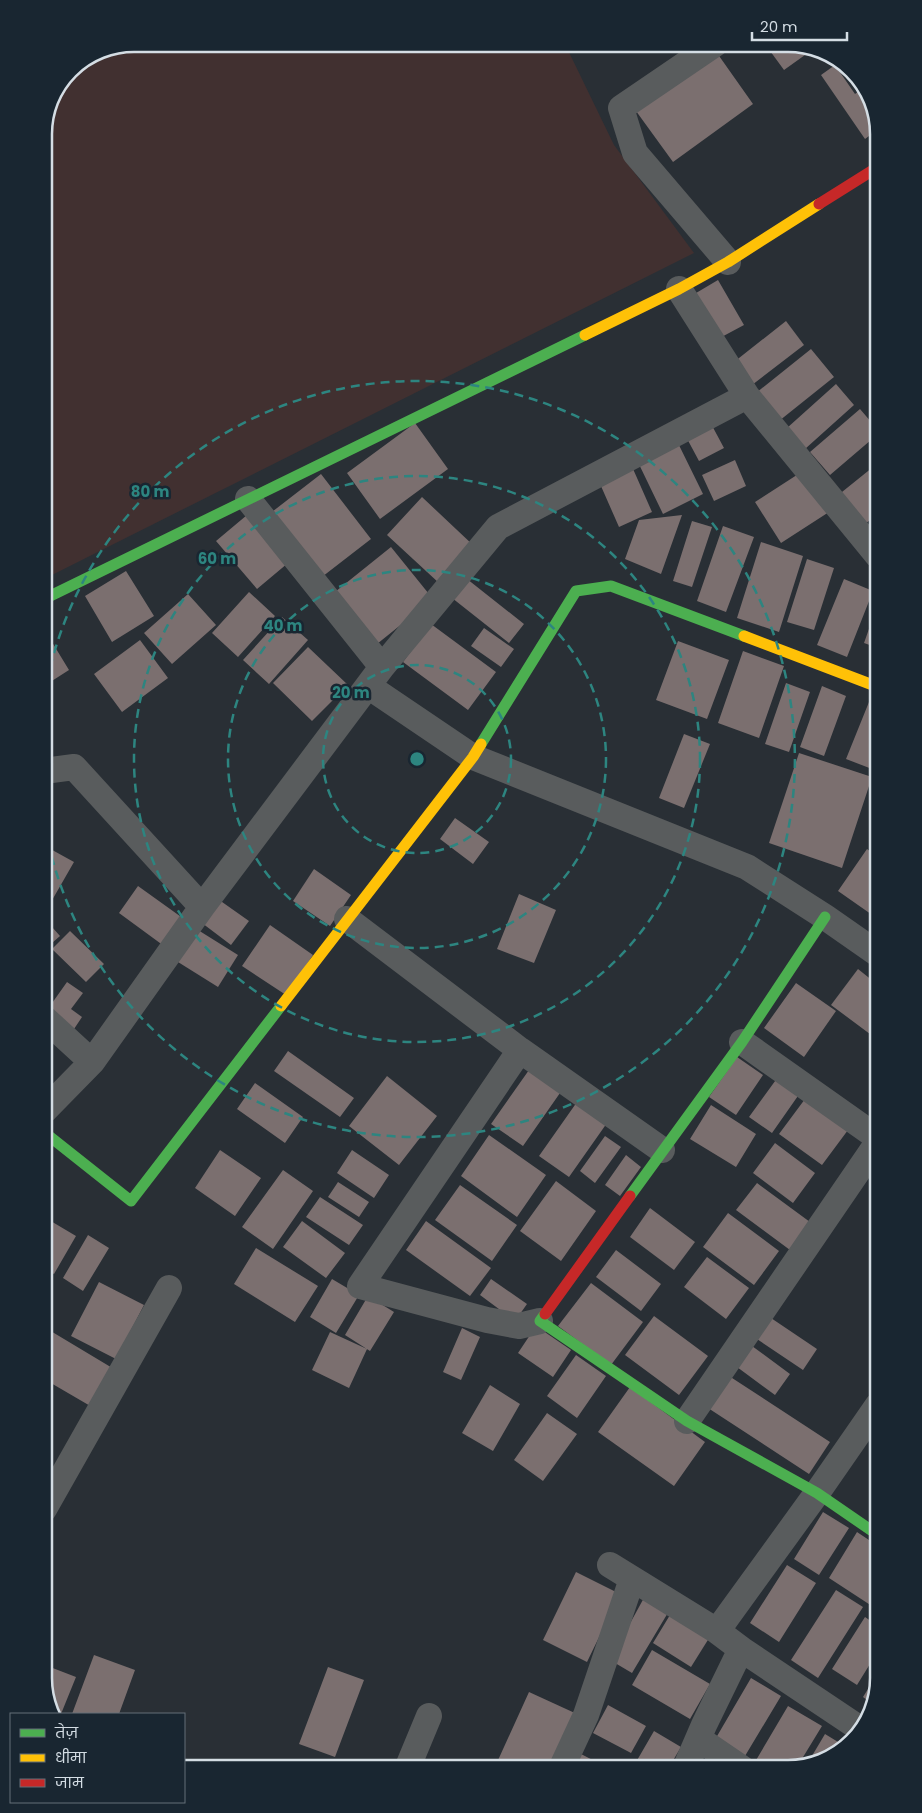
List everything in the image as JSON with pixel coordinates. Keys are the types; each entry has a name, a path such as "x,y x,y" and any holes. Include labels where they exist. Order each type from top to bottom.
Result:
{"street":[{"path":"702,53 621,108 635,154 728,262"},
{"path":"53,595 679,288 728,262 870,172"},
{"path":"679,288 747,396 870,546"},
{"path":"52,1102 92,1062 202,907 375,677 498,527 747,396"},
{"path":"248,499 375,677 473,757 747,867 870,948"},
{"path":"52,1139 131,1201 473,757 576,591 611,586 870,684"},
{"path":"53,770 74,767 202,907"},
{"path":"520,1050 360,1286 487,1320 519,1326 540,1321 742,1042 825,917"},
{"path":"347,919 520,1050 662,1150"},
{"path":"52,1026 92,1062"},
{"path":"742,1042 870,1132"},
{"path":"686,1422 870,1154"},
{"path":"52,1496 169,1288"},
{"path":"540,1321 686,1422 817,1493 870,1529"},
{"path":"717,1630 870,1417"},
{"path":"610,1565 717,1630 741,1649 855,1725"},
{"path":"565,1760 586,1715 632,1579"},
{"path":"689,1760 741,1649"},
{"path":"412,1760 429,1716"},
{"path":"699,1738 730,1760"}],"shaded area":[{"path":"134,52 569,53 614,145 694,253 53,575 53,129 55,113 66,89 76,76 89,66 118,54"}],"building":[{"path":"717,53 753,104 673,162 636,111"},
{"path":"772,53 804,54 805,55 784,70"},
{"path":"834,66 838,69 855,94 858,92 868,118 870,135 865,139 821,75"},
{"path":"718,280 744,325 716,340 691,296"},
{"path":"786,321 804,345 752,385 734,362"},
{"path":"811,349 834,377 779,421 756,393"},
{"path":"836,384 854,405 805,449 787,428"},
{"path":"860,409 870,421 870,441 830,475 810,452"},
{"path":"709,420 724,448 699,461 684,433"},
{"path":"415,423 448,469 380,519 347,473"},
{"path":"675,437 703,494 663,514 635,456"},
{"path":"735,460 746,486 714,501 702,475"},
{"path":"630,462 652,512 619,527 597,477"},
{"path":"870,469 870,520 861,527 837,496"},
{"path":"803,471 829,512 781,543 755,502"},
{"path":"321,474 371,539 318,580 268,515"},
{"path":"422,497 474,546 439,583 387,535"},
{"path":"247,515 288,563 257,589 216,541"},
{"path":"682,515 661,574 625,559 639,520"},
{"path":"692,521 712,527 692,587 673,581"},
{"path":"723,526 754,537 726,612 697,601"},
{"path":"761,542 803,556 779,632 737,618"},
{"path":"391,547 433,599 372,648 330,596"},
{"path":"807,559 834,568 814,630 787,622"},
{"path":"126,571 154,616 112,642 85,596"},
{"path":"462,575 524,624 509,643 447,594"},
{"path":"844,579 870,590 870,599 847,657 817,645"},
{"path":"249,592 275,616 238,657 212,633"},
{"path":"188,594 216,625 172,664 144,633"},
{"path":"282,617 308,640 269,684 243,660"},
{"path":"431,624 496,672 468,710 403,662"},
{"path":"870,626 870,645 864,643"},
{"path":"484,628 514,649 501,667 471,646"},
{"path":"140,640 168,678 122,712 94,674"},
{"path":"678,641 729,660 707,719 656,700"},
{"path":"53,643 69,670 53,680"},
{"path":"308,647 348,685 312,721 273,683"},
{"path":"743,651 784,666 759,738 718,723"},
{"path":"786,683 810,692 789,752 765,744"},
{"path":"822,686 846,696 824,756 800,747"},
{"path":"870,699 870,768 846,759"},
{"path":"684,734 710,744 684,808 659,798"},
{"path":"799,753 870,776 870,783 842,868 769,843"},
{"path":"455,818 489,842 473,864 440,839"},
{"path":"867,849 870,851 870,913 838,891"},
{"path":"53,850 74,862 53,899"},
{"path":"314,869 351,895 330,926 293,901"},
{"path":"138,886 184,919 164,946 119,913"},
{"path":"519,894 556,910 534,963 497,949"},
{"path":"215,897 249,921 231,945 198,920"},
{"path":"270,925 313,955 286,995 242,966"},
{"path":"52,928 60,936 52,943"},
{"path":"198,930 238,955 218,987 178,962"},
{"path":"70,931 104,964 86,982 52,949"},
{"path":"858,969 870,979 870,1034 831,1005"},
{"path":"67,982 83,993 71,1009 82,1017 72,1032 52,1018 52,1003"},
{"path":"796,983 836,1011 804,1057 764,1028"},
{"path":"288,1051 354,1098 340,1117 274,1071"},
{"path":"737,1057 763,1075 736,1115 709,1097"},
{"path":"529,1070 560,1093 523,1146 491,1124"},
{"path":"387,1076 437,1116 399,1165 349,1126"},
{"path":"778,1077 800,1093 772,1133 749,1117"},
{"path":"255,1083 303,1117 285,1143 237,1109"},
{"path":"805,1099 848,1130 822,1165 779,1134"},
{"path":"577,1102 607,1123 569,1177 539,1156"},
{"path":"711,1105 756,1134 736,1167 690,1139"},
{"path":"489,1135 546,1175 517,1217 461,1176"},
{"path":"605,1136 621,1147 595,1183 580,1171"},
{"path":"775,1143 815,1173 793,1203 753,1173"},
{"path":"220,1150 261,1178 235,1216 195,1188"},
{"path":"352,1150 389,1175 374,1198 337,1173"},
{"path":"626,1155 641,1167 620,1196 605,1185"},
{"path":"283,1170 313,1191 273,1249 242,1227"},
{"path":"556,1181 596,1211 561,1261 520,1231"},
{"path":"338,1182 369,1202 359,1217 328,1197"},
{"path":"757,1183 810,1222 790,1250 736,1210"},
{"path":"460,1185 517,1225 492,1261 435,1220"},
{"path":"320,1197 363,1225 349,1245 306,1217"},
{"path":"650,1208 695,1242 674,1270 630,1237"},
{"path":"728,1213 779,1251 754,1285 703,1247"},
{"path":"302,1221 345,1253 326,1278 283,1247"},
{"path":"426,1221 491,1268 470,1296 406,1250"},
{"path":"52,1222 76,1236 54,1274 52,1273"},
{"path":"88,1235 109,1248 83,1291 63,1278"},
{"path":"256,1248 318,1286 295,1322 234,1284"},
{"path":"616,1250 661,1284 641,1311 596,1277"},
{"path":"707,1257 749,1288 726,1319 684,1287"},
{"path":"332,1279 359,1295 336,1333 310,1317"},
{"path":"491,1279 527,1304 515,1321 480,1295"},
{"path":"99,1282 144,1305 116,1359 71,1336"},
{"path":"591,1283 643,1322 611,1365 558,1326"},
{"path":"368,1296 394,1312 370,1351 345,1335"},
{"path":"654,1316 708,1356 679,1395 625,1355"},
{"path":"768,1316 817,1349 803,1370 754,1337"},
{"path":"536,1326 571,1350 553,1377 518,1353"},
{"path":"462,1328 480,1337 461,1380 443,1372"},
{"path":"52,1332 114,1369 92,1407 52,1384"},
{"path":"330,1332 367,1349 349,1388 312,1370"},
{"path":"752,1346 790,1374 775,1395 737,1367"},
{"path":"576,1355 606,1376 577,1418 547,1396"},
{"path":"729,1376 830,1442 809,1474 708,1408"},
{"path":"490,1385 520,1404 493,1451 462,1433"},
{"path":"630,1387 705,1442 674,1486 598,1432"},
{"path":"547,1413 577,1434 543,1481 514,1460"},
{"path":"823,1512 849,1528 819,1575 794,1559"},
{"path":"857,1532 870,1541 870,1605 829,1578"},
{"path":"787,1565 816,1583 779,1642 750,1623"},
{"path":"576,1572 620,1594 587,1662 543,1640"},
{"path":"836,1590 863,1607 818,1678 791,1660"},
{"path":"645,1596 669,1611 632,1673 610,1660"},
{"path":"673,1610 711,1635 691,1667 653,1643"},
{"path":"865,1617 870,1620 870,1664 857,1685 832,1669"},
{"path":"652,1650 710,1684 690,1719 632,1685"},
{"path":"94,1655 135,1670 119,1713 72,1713"},
{"path":"328,1667 364,1680 335,1757 299,1744"},
{"path":"52,1668 76,1677 60,1713 54,1695"},
{"path":"751,1678 781,1696 743,1760 713,1743"},
{"path":"869,1687 867,1700 863,1697"},
{"path":"529,1692 577,1714 556,1760 498,1760"},
{"path":"608,1705 646,1726 631,1753 593,1733"},
{"path":"788,1706 822,1726 802,1759 756,1760"},
{"path":"654,1731 681,1747 673,1760 637,1760"},
{"path":"825,1734 839,1743 829,1750 812,1756"},
{"path":"581,1754 593,1760 578,1760"}],"traffic: fast":[{"path":"53,595 585,335"},
{"path":"481,744 576,591 611,586 744,636"},
{"path":"630,1196 742,1042 825,917"},
{"path":"52,1139 131,1201 281,1006"},
{"path":"545,1314 540,1321 687,1421 817,1493 870,1529"}],"traffic: slow":[{"path":"585,335 679,289 728,262 819,204"},
{"path":"744,636 870,684"},
{"path":"281,1006 473,757 481,744"}],"traffic: jam":[{"path":"819,204 870,172"},
{"path":"545,1314 630,1196"}]}
